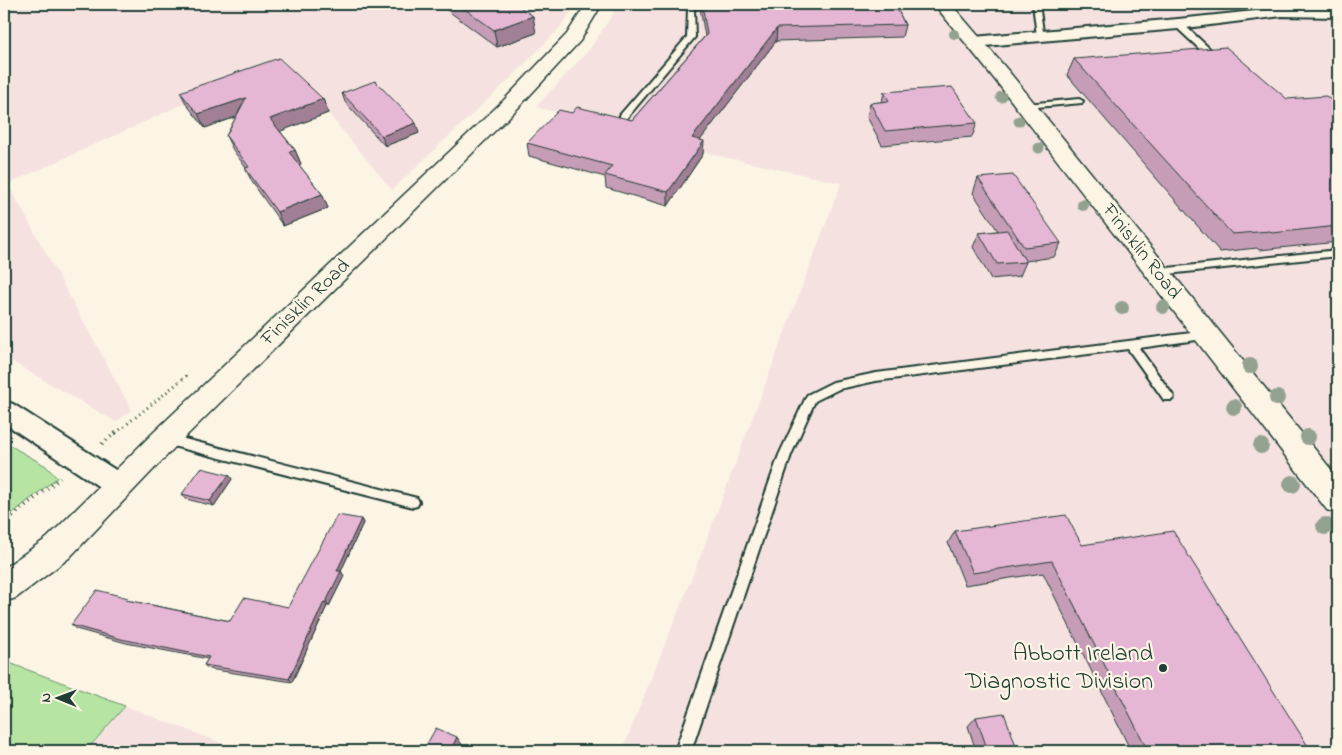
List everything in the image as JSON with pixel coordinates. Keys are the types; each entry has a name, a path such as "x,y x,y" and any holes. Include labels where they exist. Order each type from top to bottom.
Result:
{"street":[{"name":"Finisklin Road","path":"4,587 58,548 165,439 511,104 574,37 594,4"},
{"name":"Finisklin Road","path":"942,4 1026,106 1338,501"},
{"path":"974,42 1178,24 1282,12 1338,13"},
{"path":"4,411 119,486"}],"lane":[{"path":"623,117 691,37 691,8 703,4"},
{"path":"1036,4 1041,36"},
{"path":"1178,24 1207,51"},
{"path":"1026,106 1079,101"},
{"path":"1158,272 1338,253"},
{"path":"683,751 785,455 811,398 837,385 876,377 1206,335"},
{"path":"1131,345 1168,397"},
{"path":"165,439 412,502"}],"path":[{"path":"4,523 194,370"}],"shaded area":[{"path":"4,4 577,4 558,30 513,76 392,190 283,59 8,184 132,410 116,422 4,357"},
{"path":"617,4 1338,4 1338,751 622,751 700,557 841,183 723,157 536,107 589,50 614,12"},
{"path":"125,706 185,729 242,751 87,751"}],"green space":[{"path":"4,442 46,466 57,478 4,520"},
{"path":"4,661 125,706 86,751 4,751"}],"building":[{"path":"458,4 516,4 533,16 494,30"},
{"path":"702,4 895,4 905,25 777,28 692,138 704,141 668,192 605,175 612,166 527,143 559,110 572,113 577,107 632,120 707,34"},
{"path":"1226,47 1287,99 1326,96 1338,106 1338,226 1272,233 1270,231 1232,234 1074,59"},
{"path":"279,58 323,99 270,119 295,150 289,152 322,194 277,212 245,168 249,167 226,136 246,98 198,114 180,92"},
{"path":"375,81 416,123 382,136 342,93"},
{"path":"952,87 977,123 885,131 870,103 889,101 884,92"},
{"path":"1013,175 1061,243 1024,247 978,178"},
{"path":"1007,230 1026,262 997,264 979,233"},
{"path":"201,468 229,475 210,501 182,494"},
{"path":"337,515 361,519 337,571 341,571 326,602 324,602 289,679 204,665 209,657 121,639 71,625 97,590 128,598 126,600 230,621 244,598 288,607"},
{"name":"Abbott Ireland Diagnostic Division","path":"1066,515 1082,545 1173,531 1311,751 1148,751 1052,561 973,573 955,531"},
{"path":"1004,713 1018,751 988,751 976,717"},
{"path":"436,728 457,737 450,751 429,751 424,749"}],"place":[{"name":"Abbott Ireland Diagnostic Division","path":"1163,668"}]}
